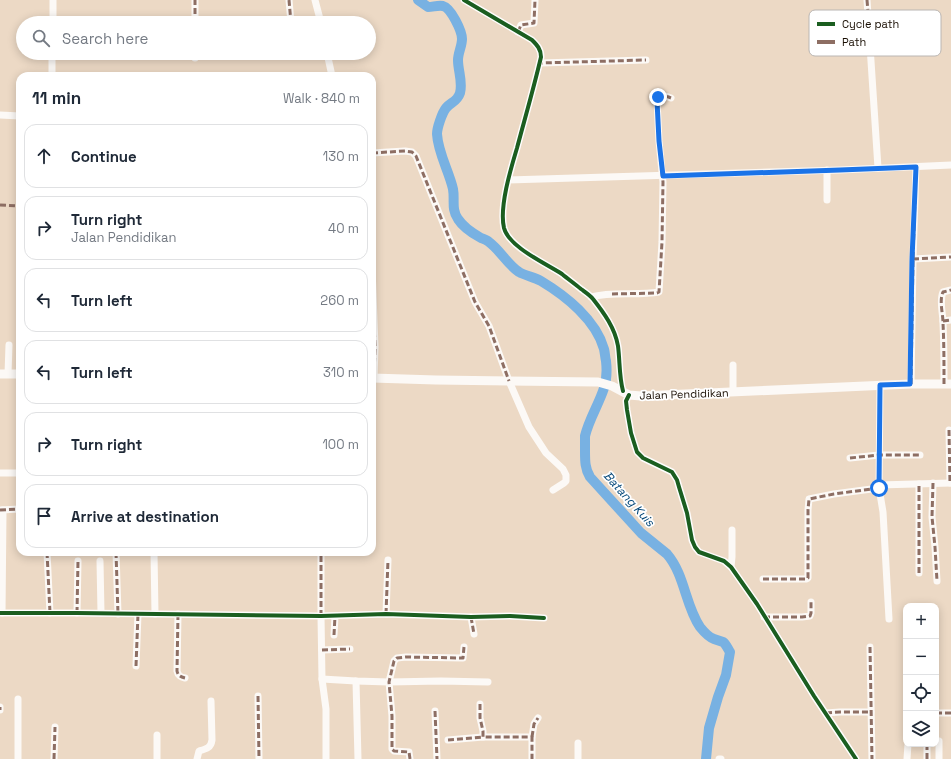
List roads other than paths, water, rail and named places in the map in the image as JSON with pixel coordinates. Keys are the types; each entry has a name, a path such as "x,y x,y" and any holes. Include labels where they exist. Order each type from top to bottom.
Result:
{"main road":[{"path":"4,374 16,374"},
{"name":"Jalan Pendidikan","path":"376,378 598,382 612,386 626,393 641,396 880,385 948,384"}],"street":[{"path":"53,0 53,16"},
{"path":"195,0 195,16"},
{"path":"289,0 290,16"},
{"path":"315,0 319,16"},
{"path":"464,0 532,40 540,49 541,53 540,63 508,180 504,202 504,229 509,238 516,245 562,275 591,297 607,319 615,334 618,346 620,374 626,393 626,410 637,452 643,458 672,472 679,486 694,546 699,552 720,559 731,567 757,604 856,759"},
{"path":"518,32 520,26 534,23 535,0"},
{"path":"867,0 868,10"},
{"path":"871,56 878,168"},
{"path":"52,60 52,72"},
{"path":"329,60 331,72"},
{"path":"540,63 646,60"},
{"path":"591,297 597,295 659,292 662,242 663,176 657,101 658,97 661,96 671,98"},
{"path":"0,115 16,116"},
{"path":"376,153 405,151 412,152 416,156 475,302 489,326 509,380 529,427 546,453 563,469 566,475 566,481 553,490"},
{"path":"508,180 663,176 951,165"},
{"path":"910,384 912,259 916,167"},
{"path":"827,170 827,200"},
{"path":"912,259 951,257"},
{"path":"948,384 942,295 943,292 951,290"},
{"path":"943,321 951,320"},
{"path":"4,374 9,344"},
{"path":"733,365 733,392"},
{"path":"880,385 879,487 883,512 889,619"},
{"path":"763,579 808,578 809,499 879,487 950,483 949,430"},
{"path":"850,458 879,455 920,455"},
{"path":"0,473 16,473"},
{"path":"933,483 932,517 937,581"},
{"path":"919,484 919,573"},
{"path":"16,509 2,510 1,613 321,616 386,614 544,618"},
{"path":"731,567 732,530"},
{"path":"47,556 50,613"},
{"path":"116,556 118,614"},
{"path":"154,556 155,614"},
{"path":"321,556 322,679 326,709 326,759"},
{"path":"386,614 388,560"},
{"path":"77,613 78,561"},
{"path":"100,561 101,613"},
{"path":"764,617 810,616 811,602"},
{"path":"136,666 138,614"},
{"path":"178,614 177,674 185,678"},
{"path":"334,635 335,616"},
{"path":"471,616 474,634"},
{"path":"410,759 408,752 394,751 392,749 392,716 389,682 393,662 397,658 406,657 463,658 464,646"},
{"path":"870,647 872,759"},
{"path":"322,650 350,649"},
{"path":"322,679 389,682 488,682"},
{"path":"356,681 358,759"},
{"path":"258,696 258,759"},
{"path":"18,699 18,759"},
{"path":"197,759 199,751 212,745 211,701"},
{"path":"480,704 480,718 483,737"},
{"path":"435,711 437,759"},
{"path":"826,714 840,712 871,712"},
{"path":"939,713 951,713"},
{"path":"532,759 532,737 534,724 538,718"},
{"path":"54,759 55,727"},
{"path":"157,735 157,759"},
{"path":"448,740 483,737 532,737"},
{"path":"578,743 578,759"},
{"path":"907,759 908,747"},
{"path":"927,747 927,759"},
{"path":"939,747 939,759"}],"waterway":[{"name":"Batang Kuis","path":"418,0 428,7 443,6 446,8 456,20 462,35 458,60 461,85 460,93 454,102 444,110 437,134 441,155 454,193 454,208 456,215 465,227 488,241 519,272 541,281 570,301 594,328 604,349 606,361 606,381 585,436 585,462 588,474 641,533 667,554 678,571 691,609 700,627 710,637 723,642 730,652 726,675 709,728 706,759"}]}
